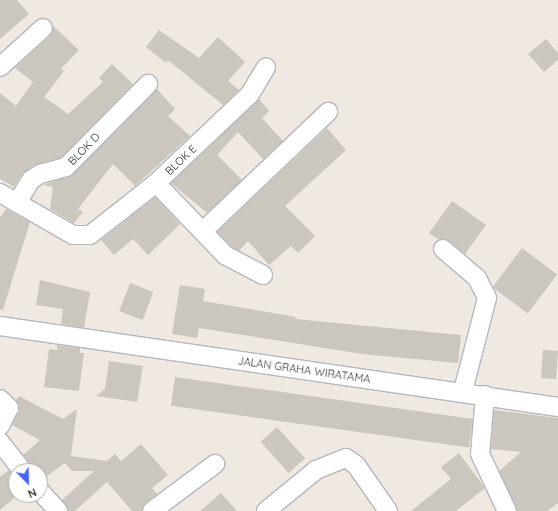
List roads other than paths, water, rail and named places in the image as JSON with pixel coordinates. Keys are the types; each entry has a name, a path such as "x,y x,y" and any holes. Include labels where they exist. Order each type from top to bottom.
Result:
{"street":[{"path":"0,67 43,28"},
{"name":"BLOK E","path":"6,201 81,237 99,230 156,184 250,94 266,67"},
{"name":"BLOK D","path":"6,201 40,174 66,167 148,84"},
{"path":"202,231 328,112"},
{"path":"156,184 225,255 263,275"},
{"path":"444,249 477,278 487,298 463,391"},
{"name":"JALAN GRAHA WIRATAMA","path":"0,326 50,335 463,391 558,407"},
{"path":"485,395 480,454 504,510"},
{"path":"0,399 10,408 0,426"},
{"path":"0,442 17,463"},
{"path":"266,511 316,470 346,458 356,466 388,511"},
{"path":"152,511 215,464"},
{"path":"48,500 58,511"}]}
